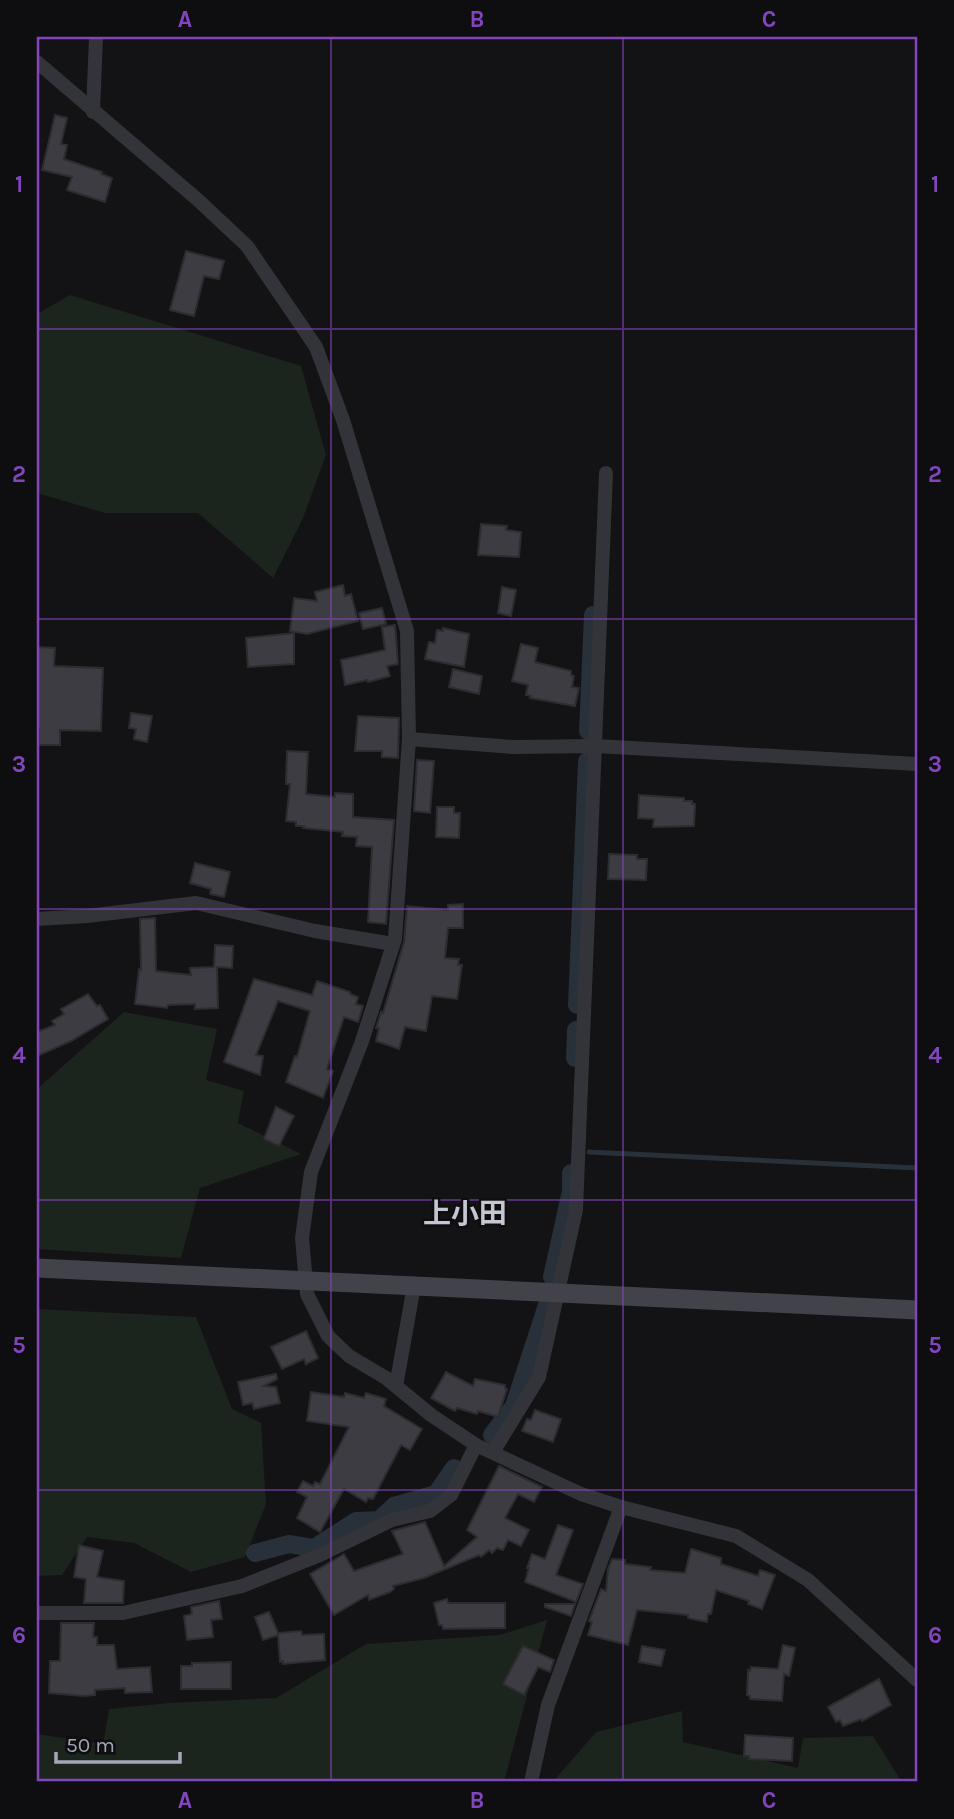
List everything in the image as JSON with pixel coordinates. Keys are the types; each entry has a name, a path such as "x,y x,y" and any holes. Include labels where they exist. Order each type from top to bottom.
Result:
{"street":[{"path":"93,112 96,37"},
{"path":"37,62 198,200 247,246 316,347 343,420 407,631 409,739 393,944 361,1044 311,1172 302,1238 307,1294 328,1336 349,1356 396,1386 431,1415 476,1444 581,1494 736,1536 808,1580 917,1680"},
{"path":"494,1451 539,1377 560,1292 576,1210 606,473"},
{"path":"409,739 513,747 596,746 917,764"},
{"path":"37,919 196,903 315,931 393,944"},
{"path":"37,1268 917,1310"},
{"path":"396,1386 414,1286"},
{"path":"37,1613 123,1613 242,1586 320,1555 392,1520 430,1511 451,1495 476,1444"},
{"path":"531,1782 548,1705 621,1507"}],"shaded area":[{"path":"70,295 301,366 326,455 303,518 273,578 198,513 105,513 37,493 37,314"},
{"path":"124,1012 217,1029 206,1080 244,1091 238,1123 301,1154 200,1188 181,1258 37,1249 37,1089"},
{"path":"37,1309 196,1317 232,1409 261,1423 266,1504 245,1557 191,1572 134,1543 87,1537 62,1575 37,1576"},
{"path":"547,1620 504,1782 37,1782 37,1734 103,1744 109,1709 276,1698 366,1644 500,1635"},
{"path":"682,1711 683,1742 798,1768 803,1738 873,1736 902,1782 555,1782 596,1732"}],"building":[{"path":"55,115 67,118 61,144 67,145 64,159 112,178 105,202 67,190 72,177 42,170"},
{"path":"186,251 224,261 219,279 204,276 194,316 170,310"},
{"path":"481,524 507,526 506,530 521,532 519,557 478,555"},
{"path":"343,585 345,596 351,594 358,621 307,634 290,631 294,598 317,601 315,592"},
{"path":"502,587 516,590 511,616 498,613"},
{"path":"382,608 386,624 363,629 359,613"},
{"path":"395,625 398,664 387,666 390,676 345,685 341,660 385,650 382,627"},
{"path":"443,628 469,634 464,667 425,659 429,642 435,643 437,630 443,631"},
{"path":"294,633 294,664 248,667 246,638"},
{"path":"521,644 538,648 535,662 571,671 574,676 572,687 579,688 575,706 530,698 531,696 526,695 528,685 512,681"},
{"path":"38,647 55,648 54,666 103,668 101,731 60,730 60,745 39,745"},
{"path":"453,669 482,676 479,694 449,687"},
{"path":"131,713 152,716 147,742 134,739 136,729 129,728"},
{"path":"358,716 399,718 398,758 382,757 382,751 355,751"},
{"path":"287,751 308,752 306,794 335,797 335,793 353,794 353,817 394,820 386,924 368,922 372,847 356,846 357,837 342,836 343,832 303,828 304,826 296,826 296,822 286,821 290,784 286,784"},
{"path":"417,760 434,761 430,813 414,811"},
{"path":"639,795 692,801 692,804 695,804 694,826 653,827 654,819 638,818"},
{"path":"437,807 454,807 454,813 460,813 459,838 436,837"},
{"path":"609,854 637,855 637,859 647,859 646,880 608,879"},
{"path":"195,863 230,872 224,897 210,894 211,889 190,883"},
{"path":"463,904 463,928 448,928 445,958 459,959 458,965 462,965 457,999 432,996 426,1031 405,1027 399,1049 376,1041 379,1028 376,1028 404,942 407,906 448,910 448,905"},
{"path":"155,918 156,971 191,975 190,968 214,967 215,945 233,946 232,968 217,967 218,1008 195,1009 195,1004 168,1005 167,1008 135,1004 139,969 141,970 140,919"},
{"path":"254,979 312,995 317,981 358,997 356,1004 363,1006 358,1022 344,1017 327,1069 333,1071 323,1098 286,1082 295,1056 297,1057 310,1011 278,1001 256,1055 263,1056 260,1075 224,1062"},
{"path":"88,994 97,1006 100,1005 108,1019 71,1041 37,1056 37,1032 55,1025 52,1021 64,1014 61,1009"},
{"path":"276,1107 294,1116 279,1146 264,1139"},
{"path":"306,1331 318,1358 306,1364 304,1359 282,1369 271,1347"},
{"path":"446,1372 473,1386 475,1379 505,1385 507,1389 498,1417 457,1408 455,1411 431,1398"},
{"path":"276,1374 277,1379 264,1386 276,1387 280,1403 254,1409 252,1403 243,1405 238,1382"},
{"path":"311,1392 344,1397 345,1393 364,1398 366,1393 386,1399 384,1406 422,1429 410,1450 401,1445 373,1499 368,1498 366,1502 344,1489 320,1532 297,1518 307,1497 297,1492 303,1481 313,1486 315,1482 320,1484 349,1427 307,1421"},
{"path":"535,1410 561,1419 553,1442 522,1431"},
{"path":"499,1466 542,1487 534,1502 518,1494 505,1518 529,1530 521,1546 508,1540 503,1550 497,1548 492,1553 489,1550 481,1557 479,1555 424,1578 393,1586 394,1589 390,1592 369,1600 368,1595 334,1615 310,1574 344,1554 354,1571 403,1554 392,1531 425,1522 444,1566 477,1537 467,1530"},
{"path":"558,1525 573,1530 556,1575 583,1584 576,1602 525,1582 532,1554 545,1559"},
{"path":"79,1545 103,1551 97,1577 124,1581 123,1603 84,1603 86,1579 74,1577"},
{"path":"691,1549 721,1558 721,1564 758,1576 760,1570 775,1575 762,1609 748,1604 749,1601 716,1590 707,1622 688,1618 688,1615 637,1610 628,1645 588,1635 592,1622 589,1621 601,1589 606,1591 612,1559 625,1560 625,1564 651,1567 650,1570 685,1573"},
{"path":"447,1599 448,1603 505,1603 505,1628 443,1629 442,1625 439,1625 434,1603"},
{"path":"219,1601 222,1619 211,1620 213,1637 187,1640 184,1616 192,1614 191,1607"},
{"path":"545,1604 575,1604 571,1616 545,1607"},
{"path":"269,1612 278,1633 301,1631 302,1635 324,1634 325,1660 283,1664 283,1661 280,1662 278,1635 263,1640 255,1617"},
{"path":"61,1623 94,1623 93,1637 97,1637 97,1645 114,1645 117,1669 150,1667 152,1692 125,1693 125,1688 95,1690 95,1695 83,1696 49,1693 50,1661 60,1661"},
{"path":"783,1645 795,1648 789,1676 784,1674 782,1701 750,1699 747,1695 748,1670 750,1671 751,1667 778,1669"},
{"path":"523,1646 554,1660 550,1672 538,1667 524,1695 503,1684"},
{"path":"642,1646 665,1650 661,1666 639,1662"},
{"path":"231,1662 231,1689 181,1689 181,1666 192,1666 192,1663"},
{"path":"879,1679 891,1705 862,1721 861,1719 843,1726 840,1720 836,1722 828,1707"},
{"path":"745,1735 793,1738 792,1761 749,1759 749,1756 744,1756"}],"waterway":[{"path":"588,731 593,615"},
{"path":"577,1005 587,761"},
{"path":"575,1058 576,1030"},
{"path":"589,1152 917,1168"},
{"path":"552,1277 571,1191 571,1173"},
{"path":"492,1435 514,1406 547,1305"},
{"path":"255,1553 289,1544 314,1548 356,1521 379,1520 394,1506 436,1494 454,1468"}],"district":[{"name":"上小田","path":"465,1213"}]}
